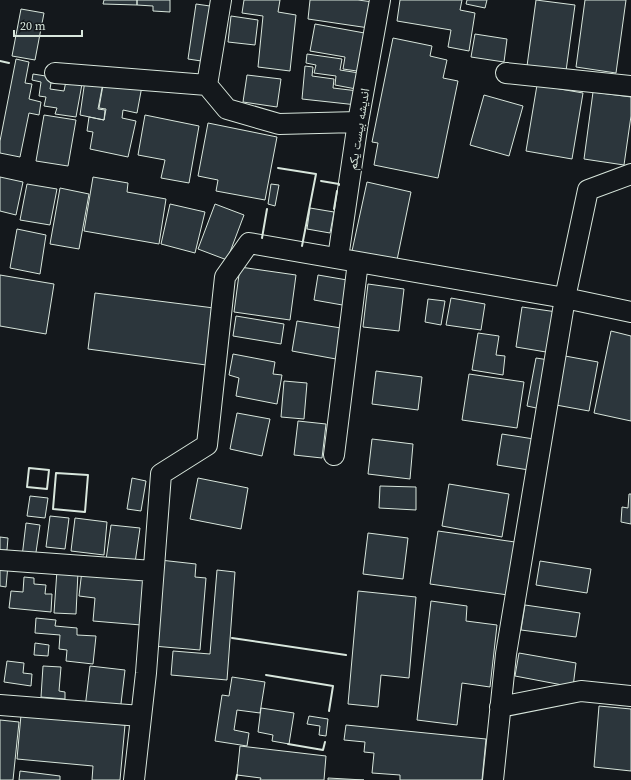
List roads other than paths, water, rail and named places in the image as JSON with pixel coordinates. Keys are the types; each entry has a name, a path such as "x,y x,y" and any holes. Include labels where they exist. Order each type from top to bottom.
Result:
{"street":[{"path":"207,85 222,0"},
{"name":"اندیشه بیست یکم","path":"338,258 358,122 380,0"},
{"path":"55,73 207,85 228,109 279,124 358,122"},
{"path":"506,73 631,86"},
{"path":"492,780 506,654 564,298 588,190 631,174"},
{"path":"134,780 146,673 161,474 207,445 225,277 249,243 564,298 631,312"},
{"path":"334,455 358,262"},
{"path":"0,560 153,570"},
{"path":"500,707 581,691 631,696"},
{"path":"0,705 141,716"}]}
